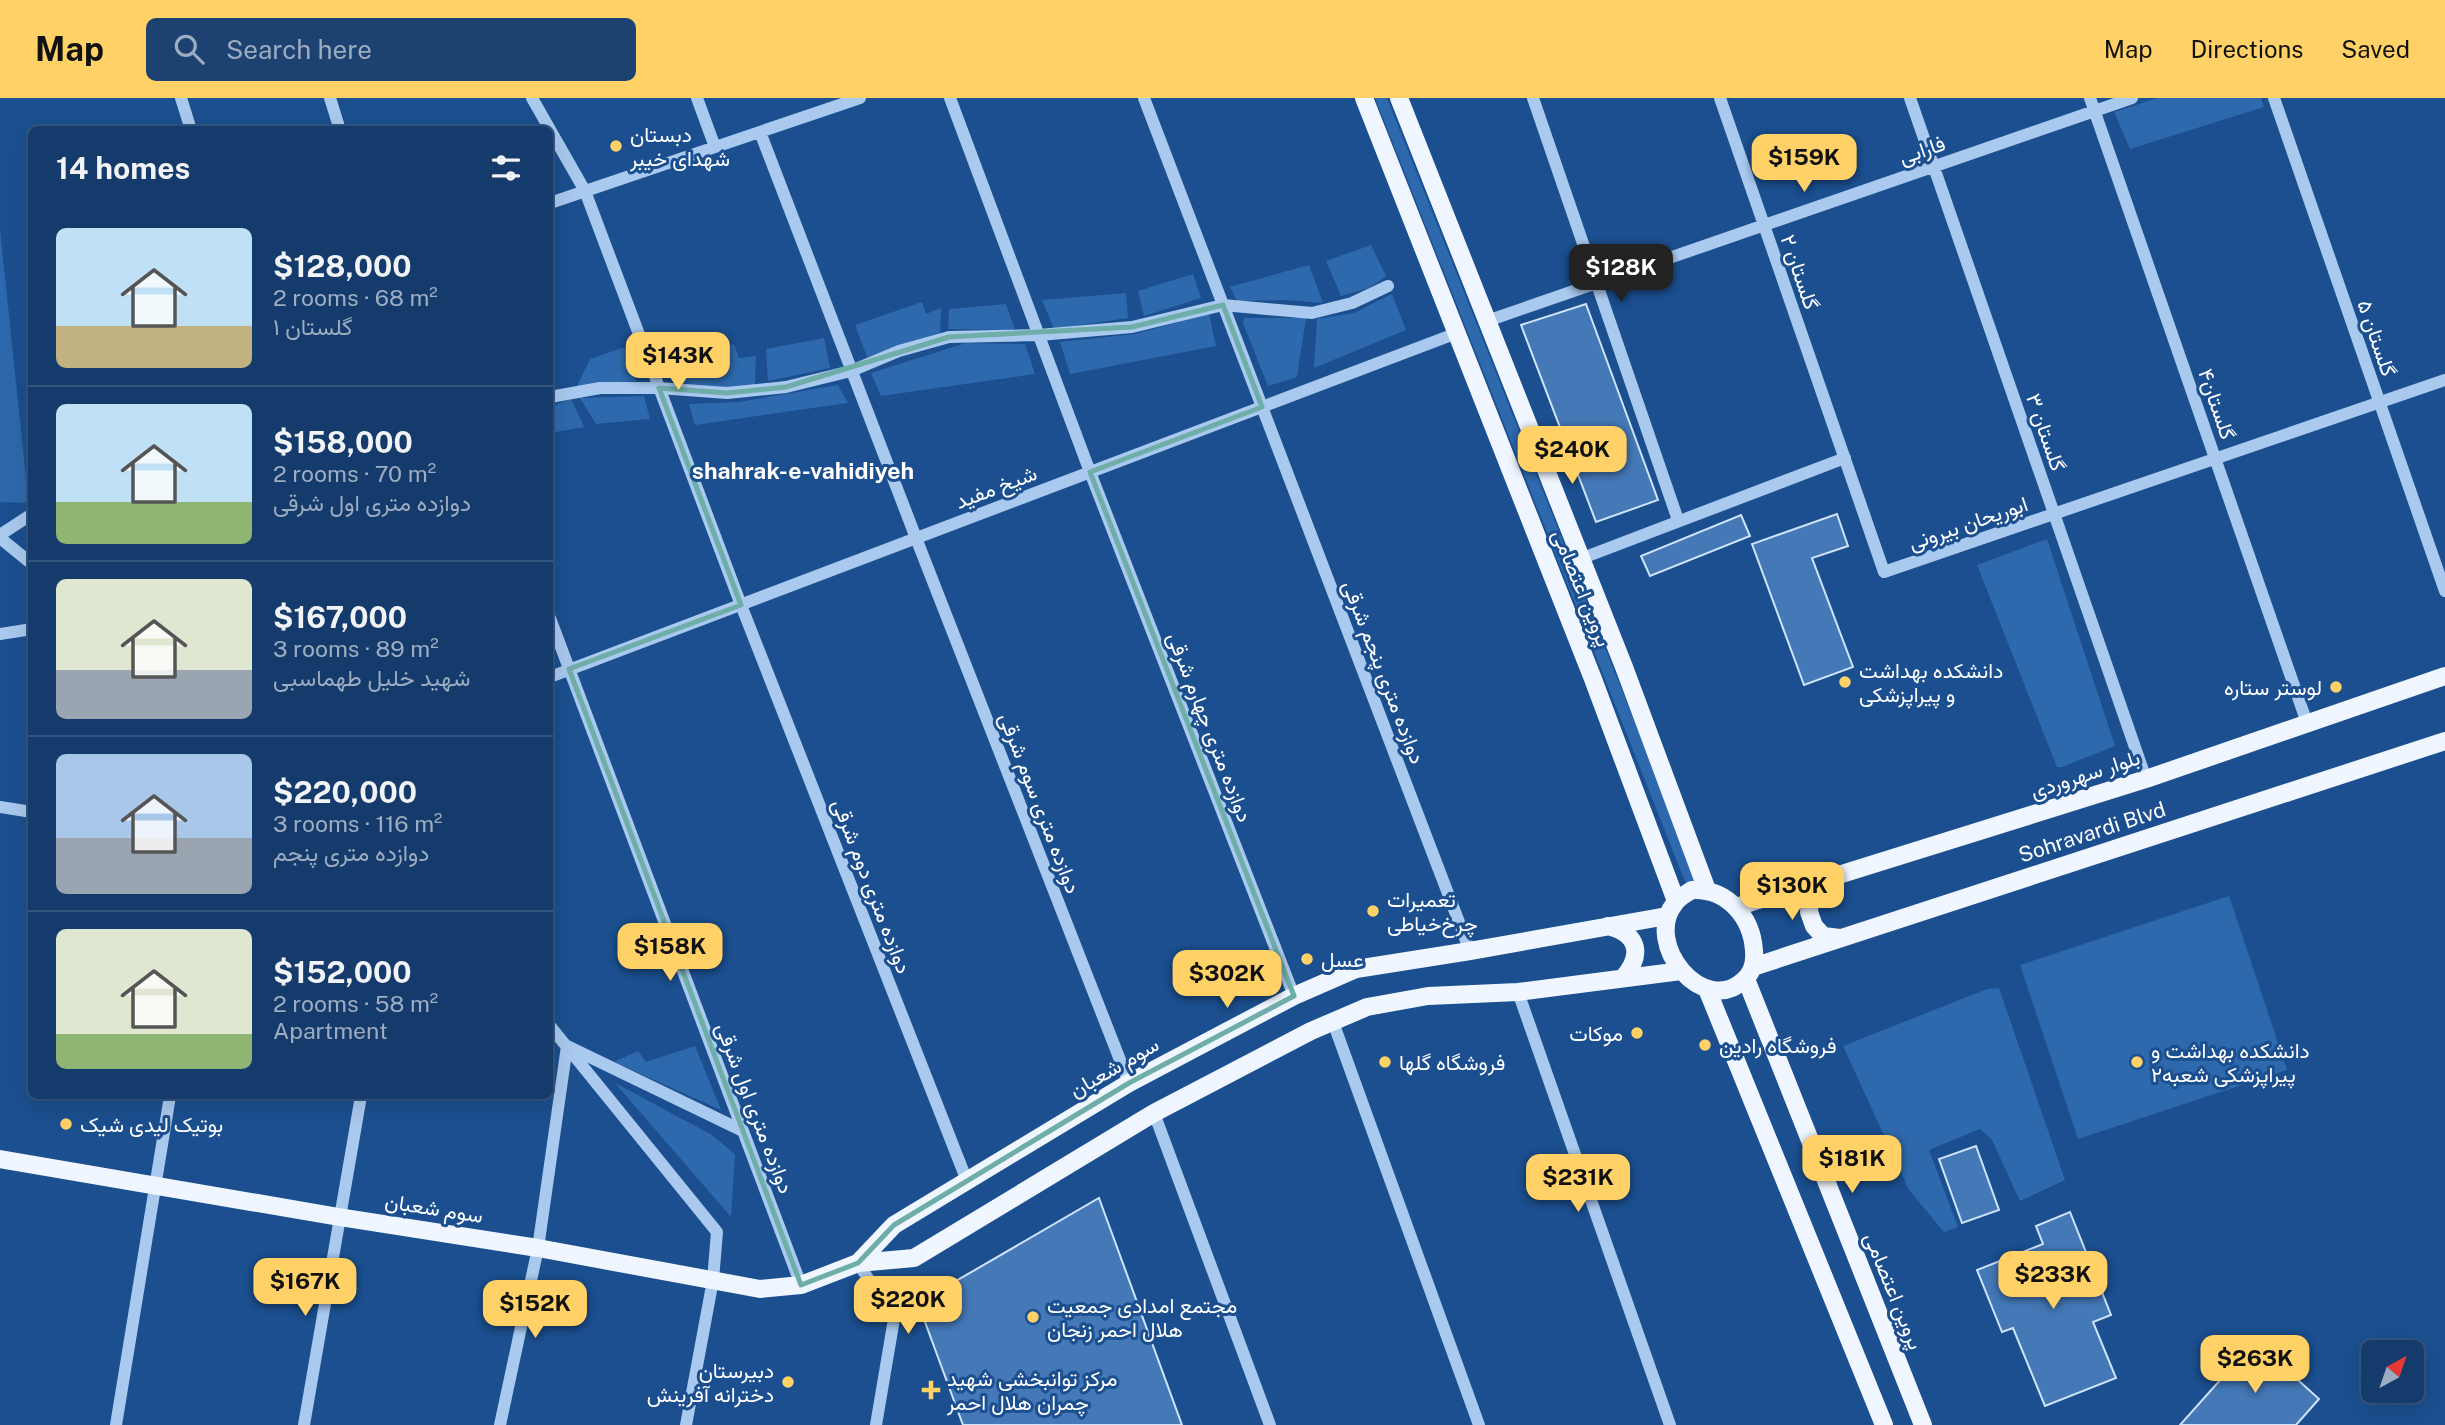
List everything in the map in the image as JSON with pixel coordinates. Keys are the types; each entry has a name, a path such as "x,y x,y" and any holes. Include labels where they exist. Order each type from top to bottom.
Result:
{"main road":[{"name":"پروین اعتصامی","path":"1364,98 1593,679 1671,908"},
{"name":"پروین اعتصامی","path":"1399,98 1624,667 1707,890"},
{"name":"بلوار سهروردی","path":"1735,907 2146,779 2445,676"},
{"name":"Sohravardi Blvd","path":"1750,973 1840,938 2445,741"},
{"path":"1825,879 1810,900 1809,912 1814,926 1823,936 1840,938"},
{"path":"1692,890 1707,890 1722,895 1735,907 1747,925 1755,953 1750,973 1734,988 1720,991 1707,989 1681,971 1670,954 1664,933 1671,908 1692,890"},
{"name":"سوم شعبان","path":"858,1263 894,1225 1129,1083 1294,996 1356,969 1608,926 1671,908"},
{"path":"1608,926 1628,934 1634,945 1636,956 1631,969 1623,978"},
{"name":"سوم شعبان","path":"0,1159 538,1248 760,1289 801,1285 858,1263 914,1258 1154,1113 1367,1007 1428,996 1518,992 1681,971"},
{"name":"پروین اعتصامی","path":"1750,973 1923,1425"},
{"path":"1707,989 1884,1425"}],"street":[{"path":"181,98 190,126"},
{"path":"330,98 339,126"},
{"name":"دوازده متری دوم شرقی","path":"531,98 547,126"},
{"path":"697,98 715,147"},
{"path":"553,202 860,98"},
{"name":"دوازده متری چهارم شرقی","path":"950,98 1090,472 1294,996"},
{"name":"دوازده متری پنجم شرقی","path":"1144,98 1470,951"},
{"path":"1533,98 1678,520"},
{"name":"گلستان ۲","path":"1720,98 1845,458"},
{"name":"گلستان ۳","path":"1910,98 2146,779"},
{"name":"گلستان۴","path":"2090,98 2307,723"},
{"name":"فارابی","path":"1487,321 2132,98"},
{"name":"گلستان ۵","path":"2274,98 2445,591"},
{"name":"دوازده متری سوم شرقی","path":"760,132 915,538 1129,1083"},
{"name":"دوازده متری دوم شرقی","path":"553,136 585,191 741,605 967,1181"},
{"path":"553,396 600,388 659,388 727,393 786,387 851,371 900,351 949,337 1039,335 1132,327 1223,305 1312,313 1352,303 1388,286"},
{"name":"شیخ مفید","path":"553,676 1457,334"},
{"name":"ابوریحان بیرونی","path":"1845,458 1884,572 2445,380"},
{"path":"1580,559 1845,458"},
{"path":"28,517 0,537 28,561"},
{"name":"دوازده متری اول شرقی","path":"553,626 801,1285"},
{"path":"0,634 28,630"},
{"path":"0,807 28,811"},
{"path":"1518,992 1670,1425"},
{"path":"1333,1022 1479,1425"},
{"path":"553,1030 717,1232 713,1280 686,1425"},
{"path":"567,1046 743,1131"},
{"path":"500,1425 538,1248 567,1046"},
{"path":"116,1425 169,1099"},
{"path":"304,1425 360,1099"},
{"path":"1154,1113 1270,1425"},
{"path":"858,1263 894,1319 876,1425"}],"highlighted area":[{"path":"1223,305 1262,407 1090,472 1294,996 1129,1083 894,1225 858,1263 801,1285 569,669 741,605 659,388 727,393 786,387 949,337 1132,327"}],"shaded area":[{"path":"1375,98 1387,98 1700,887 1688,889"},
{"path":"2158,98 2261,98 2264,107 2130,149 2114,112"},
{"path":"0,230 26,478 26,503 0,502"},
{"path":"1371,245 1386,276 1369,288 1341,296 1326,261"},
{"path":"1309,265 1323,303 1286,300 1237,301 1230,287"},
{"path":"1193,274 1201,298 1144,316 1138,291"},
{"path":"1126,293 1128,318 1054,329 1042,300"},
{"path":"1392,294 1406,330 1314,368 1317,319 1354,313"},
{"path":"922,302 926,314 941,308 940,333 867,357 855,325"},
{"path":"1006,304 1015,330 948,329 949,309"},
{"path":"1209,314 1216,346 1070,374 1060,342 1135,334"},
{"path":"1244,318 1306,318 1297,377 1268,386 1243,323"},
{"path":"824,338 830,368 768,381 766,349"},
{"path":"966,343 1025,344 1035,374 881,396 871,373"},
{"path":"734,344 739,358 756,356 755,385 722,388 678,382 670,364"},
{"path":"625,347 636,381 577,386 590,359"},
{"path":"838,385 848,403 695,425 689,404 739,402"},
{"path":"644,396 650,419 596,424 580,398"},
{"path":"571,399 584,427 553,432 553,406"},
{"path":"2047,539 2115,746 2062,767 2057,767 1977,565"},
{"path":"2229,896 2287,1070 2078,1139 2020,965"},
{"path":"1999,988 2065,1180 2020,1201 1992,1140 1980,1129 1929,1150 1958,1227 1944,1232 1909,1190 1843,1046 1987,989"},
{"path":"695,1046 721,1110 614,1062 638,1051 646,1062"},
{"path":"615,1083 712,1135 735,1154 731,1217"}],"building":[{"path":"1586,304 1658,500 1596,522 1521,325"},
{"path":"1837,514 1848,546 1812,558 1853,667 1804,685 1752,544"},
{"path":"1741,515 1750,536 1650,576 1641,556"},
{"path":"1976,1146 1999,1210 1962,1223 1939,1159"},
{"name":"مجتمع امدادی جمعیت هلال احمر زنجان","path":"1099,1198 1182,1425 963,1425 918,1303"},
{"path":"2070,1212 2111,1315 2093,1322 2116,1378 2045,1406 2013,1328 2002,1332 1977,1270 2043,1244 2036,1226"},
{"path":"2255,1341 2319,1399 2296,1425 2180,1425"}],"place":[{"name":"دبستان شهدای خیبر","path":"616,146"},
{"name":"دانشکده بهداشت و پیراپزشکی","path":"1845,682"},
{"name":"لوستر ستاره","path":"2336,687"},
{"name":"تعمیرات چرخ‌خیاطی","path":"1373,911"},
{"name":"عسل","path":"1307,959"},
{"name":"موکات","path":"1637,1033"},
{"name":"فروشگاه رادین","path":"1705,1045"},
{"name":"فروشگاه گلها","path":"1385,1062"},
{"name":"دانشکده بهداشت و پیراپزشکى شعبه۲","path":"2137,1062"},
{"name":"بوتیک لیدی شیک","path":"66,1124"},
{"name":"مجتمع امدادی جمعیت هلال احمر زنجان","path":"1033,1317"},
{"name":"دبیرستان دخترانه آفرینش","path":"788,1382"},
{"name":"مرکز توانبخشی شهید چمران هلال احمر","path":"931,1390"}],"district":[{"name":"shahrak-e-vahidiyeh","path":"803,470"}]}
